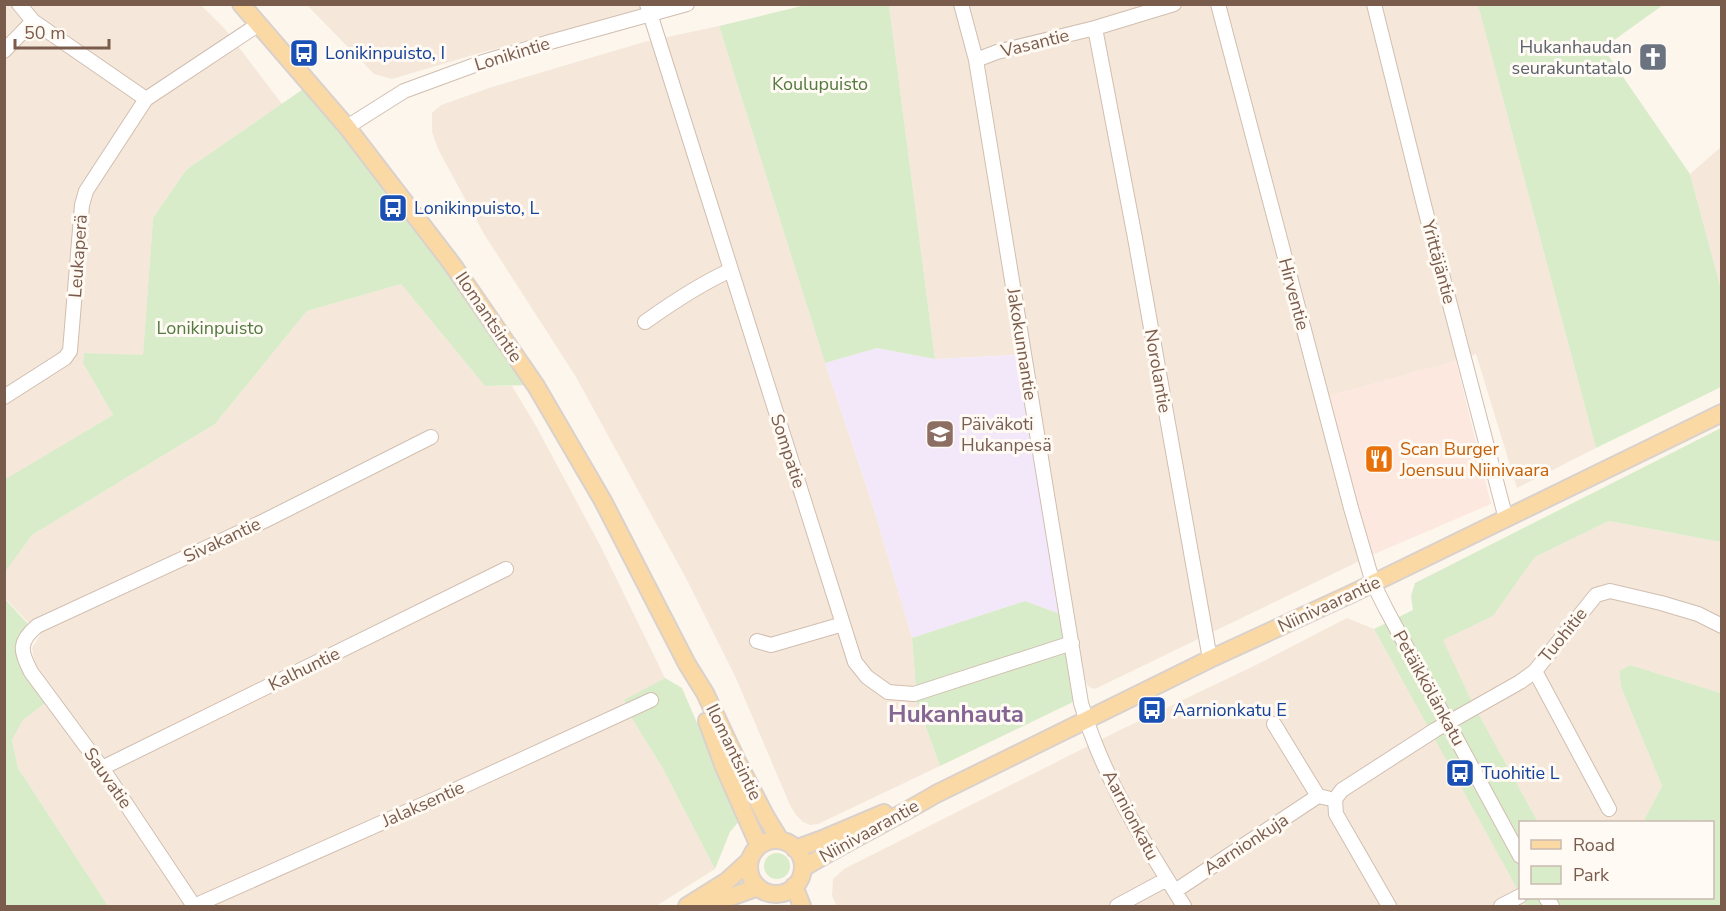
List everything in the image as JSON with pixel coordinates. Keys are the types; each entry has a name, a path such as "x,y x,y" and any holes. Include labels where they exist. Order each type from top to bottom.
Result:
{"main road":[{"name":"Ilomantsintie","path":"241,4 347,127 452,264 536,386 603,501 687,664 705,693 766,817 788,844"},
{"name":"Niinivaarantie","path":"802,868 893,820 936,794 1210,658 1351,594 1722,413"},
{"name":"Ilomantsintie","path":"687,664 724,766 759,846"},
{"name":"Niinivaarantie","path":"788,844 820,840 936,794"},
{"path":"687,906 727,881 749,861 759,846 771,840 788,844 801,857 802,868 799,881 783,893 705,906"},
{"path":"749,861 750,874 770,896"},
{"path":"794,886 802,906"}],"street":[{"path":"19,4 33,21 146,99 259,24"},
{"name":"Lonikintie","path":"347,127 404,91 483,62 648,9 687,4"},
{"name":"Jakokunnantie","path":"961,4 976,60 1081,703 1086,720"},
{"name":"Vasantie","path":"976,60 997,52 1095,28 1174,4"},
{"name":"Hirventie","path":"1218,4 1351,508 1373,583"},
{"name":"Yrittäjäntie","path":"1374,4 1506,519"},
{"name":"Sompatie","path":"648,9 855,662 867,677 888,692 914,694 1072,643"},
{"path":"4,51 33,21"},
{"name":"Vasantie","path":"1095,28 1106,83"},
{"name":"Norolantie","path":"1106,83 1210,658"},
{"name":"Leukaperä","path":"4,397 65,358 70,351 82,205 86,191 146,99"},
{"path":"645,322 707,280 731,270"},
{"name":"Sivakantie","path":"22,650 23,642 37,626 264,520 432,437"},
{"name":"Kalhuntie","path":"102,768 506,569"},
{"name":"Petäikkölänkatu","path":"1373,583 1519,852"},
{"name":"Tuohitie","path":"1335,799 1342,790 1448,723 1520,682 1534,671 1596,595 1610,591 1661,603 1698,614 1722,626"},
{"path":"757,641 771,645 843,624"},
{"name":"Sauvatie","path":"22,650 31,672 102,768 194,906"},
{"path":"1534,671 1610,809"},
{"name":"Jalaksentie","path":"194,906 651,700"},
{"name":"Aarnionkatu","path":"1086,720 1131,821 1184,906"},
{"path":"1274,724 1318,796 1335,799 1336,813 1389,906"},
{"name":"Aarnionkuja","path":"1116,906 1171,885 1318,796"},
{"path":"1501,906 1519,897"}],"shaded area":[{"path":"4,5 201,5 225,29 282,104 186,170 153,218 143,356 84,353 83,363 113,415 5,480"},
{"path":"307,5 658,5 392,79 374,74"},
{"path":"889,5 1478,5 1596,448 1517,488 1476,354 1329,396 1372,555 1097,688 1093,689 1088,686 1084,677 1031,354 935,359"},
{"path":"719,26 825,363 873,506 912,638 917,703 940,766 818,824 810,825 796,815 790,805 735,676 687,580 576,377 484,234 438,149 432,132 432,113 441,105 492,87 644,42"},
{"path":"1721,147 1721,289 1690,174"},
{"path":"401,284 485,386 512,386 601,547 665,678 624,701 631,717 662,767 715,869 656,906 108,906 18,768 12,740 23,720 57,694 35,666 32,648 40,635 5,598 4,572 32,535 215,424 307,311"},
{"name":"Päiväkoti Hukanpesä","path":"877,348 935,359 1017,355 1060,614 1025,601 912,638 873,506 825,363"},
{"path":"1456,361 1491,504 1372,555 1328,396"},
{"path":"1609,521 1721,542 1721,693 1630,665 1619,671 1621,687 1662,786 1644,821 1537,821 1472,702 1442,640 1493,616 1535,557"},
{"path":"1347,618 1374,629 1519,892 1519,899 1523,899 1527,906 837,906 832,896 833,879 844,869 1118,731 1260,663"}],"green space":[{"path":"1560,4 1561,6 1563,4 1663,5 1603,48 1690,174 1721,289 1721,387 1596,448 1478,5"},
{"name":"Koulupuisto","path":"806,5 889,5 935,359 877,348 825,363 719,26"},
{"name":"Lonikinpuisto","path":"309,85 538,385 485,386 401,284 307,311 215,424 32,535 5,572 4,480 113,415 83,363 84,353 143,355 153,218 186,170"},
{"path":"1721,428 1721,542 1609,521 1535,557 1493,616 1443,640 1472,702 1537,821 1519,821 1519,892 1374,629 1413,610 1411,596 1415,583"},
{"path":"4,598 29,625 20,641 48,701 23,720 12,740 18,768 108,906 5,906"},
{"path":"1025,601 1060,614 1073,702 940,766 917,703 912,638"},
{"path":"1630,665 1721,693 1721,906 1527,906 1523,899 1714,899 1714,821 1644,821 1662,786 1621,687 1619,671"},
{"path":"665,678 682,688 739,821 730,832 715,869 662,767 631,717 624,700"},
{"path":"777,853 786,857 790,866 786,875 777,879 768,875 764,866 768,857"}],"place":[{"name":"Lonikinpuisto, I","path":"304,53"},
{"name":"Hukanhaudan seurakuntatalo","path":"1653,57"},
{"name":"Lonikinpuisto, L","path":"393,208"},
{"name":"Päiväkoti Hukanpesä","path":"940,434"},
{"name":"Scan Burger Joensuu Niinivaara","path":"1379,459"},
{"name":"Aarnionkatu E","path":"1152,710"},
{"name":"Tuohitie L","path":"1460,773"}],"district":[{"name":"Hukanhauta","path":"956,714"}]}
